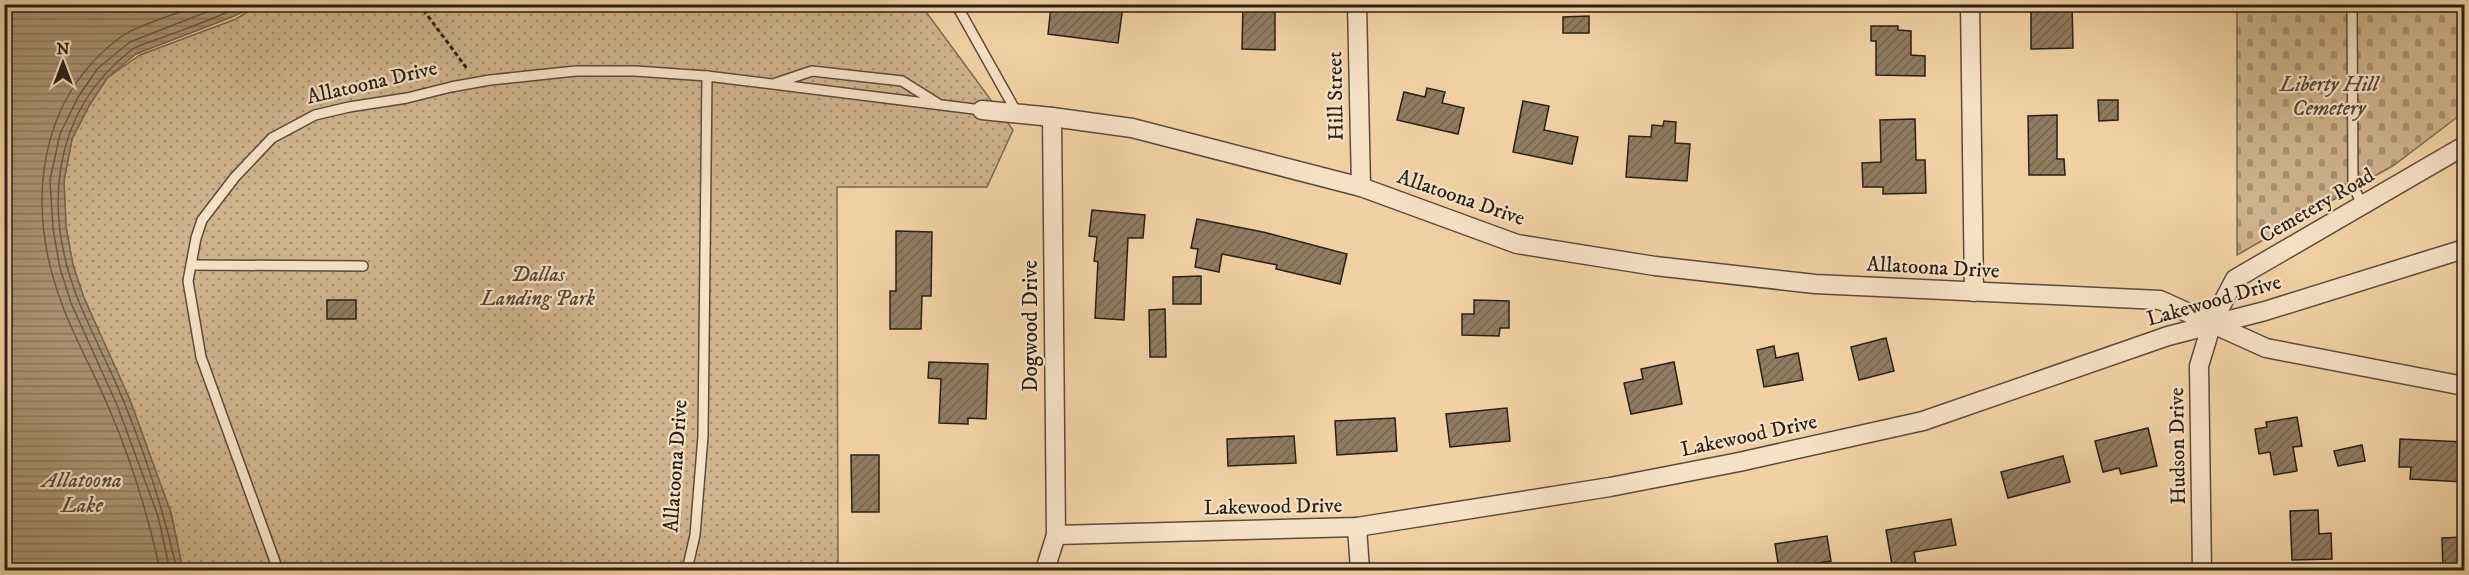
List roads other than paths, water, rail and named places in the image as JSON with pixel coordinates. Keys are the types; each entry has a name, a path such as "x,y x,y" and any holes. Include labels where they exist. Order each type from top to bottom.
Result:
{"street":[{"name":"Hill Street","path":"1356,4 1361,187"},
{"path":"1971,4 1974,292"},
{"name":"Allatoona Drive","path":"982,110 1132,128 1361,187 1517,244 1655,266 1803,283 2160,300 2266,348 2464,386"},
{"name":"Dogwood Drive","path":"1052,117 1056,535"},
{"name":"Cemetery Road","path":"2212,323 2235,279 2464,146"},
{"name":"Lakewood Drive","path":"1056,535 1357,527 1610,487 1739,462 1923,421 2157,340 2212,323 2265,311 2464,249"},
{"name":"Hudson Drive","path":"2202,570 2199,366 2212,323"},
{"path":"1357,527 1360,570"},
{"path":"1045,570 1056,535"}],"lane":[{"path":"956,4 1018,115"},
{"path":"2352,4 2353,186 2363,206"},
{"name":"Allatoona Drive","path":"278,570 201,357 188,281 202,220 235,177 272,138 315,116 350,107 407,99 477,82 576,71 635,71 707,76 771,84 812,71 902,81 941,105 982,110"},
{"name":"Allatoona Drive","path":"687,570 695,535 703,436 707,76"},
{"path":"771,84 941,105"},
{"path":"191,265 363,266"}],"water":[{"name":"Allatoona Lake","path":"4,5 257,5 136,54 107,78 90,104 72,139 64,181 66,227 73,265 84,298 130,400 171,513 183,570 5,570"}],"park label":[{"name":"Liberty Hill Cemetery","path":"2329,97"},
{"name":"Dallas Landing Park","path":"538,287"}]}
